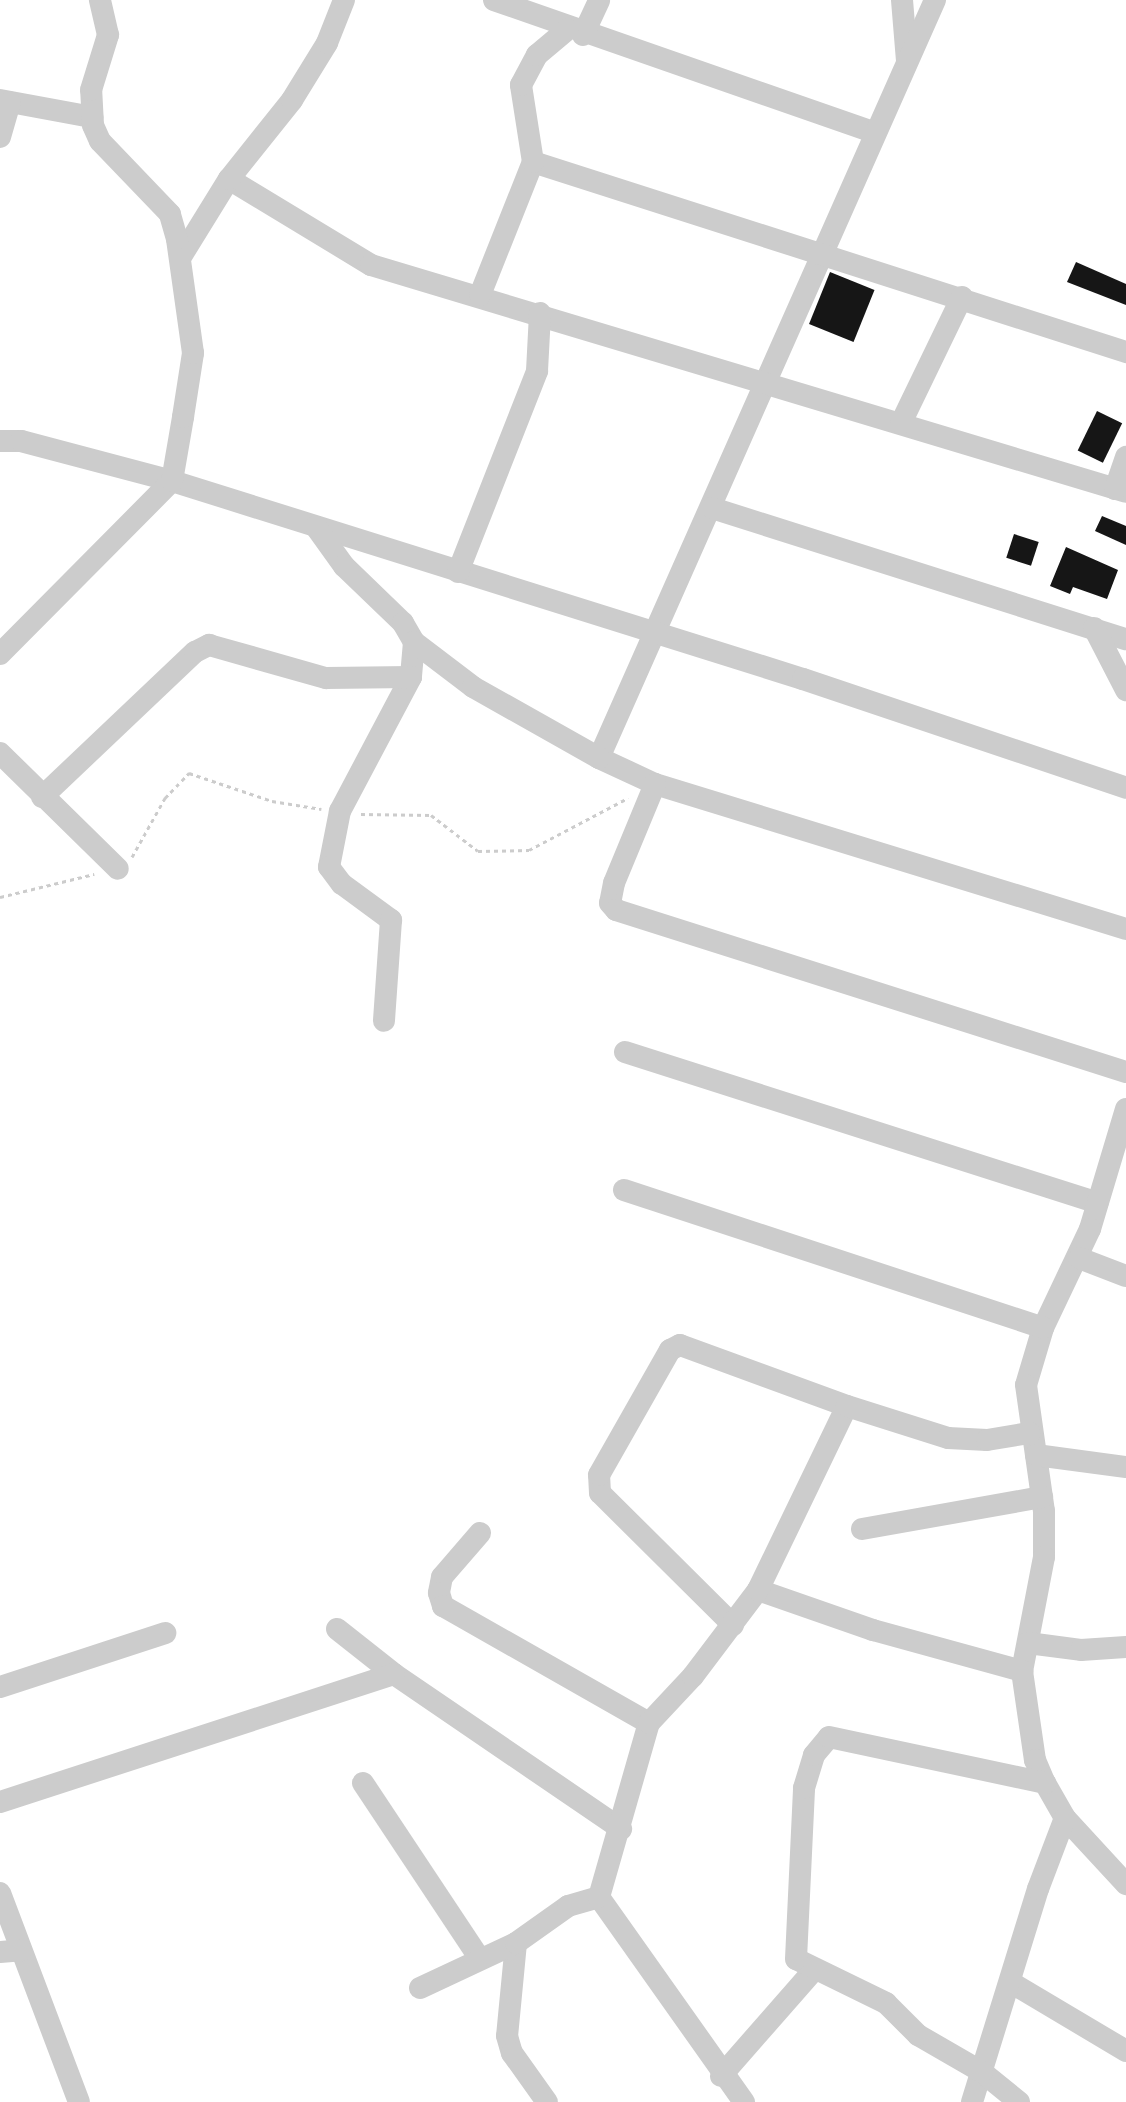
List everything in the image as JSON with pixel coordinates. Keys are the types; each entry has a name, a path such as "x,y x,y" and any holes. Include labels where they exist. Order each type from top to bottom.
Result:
{"street":[{"path":"0,654 172,481 193,353 182,255 170,214 100,141 92,117 91,90 108,35 100,0"},
{"path":"182,255 229,179 292,100 327,43 344,0"},
{"path":"494,0 575,32 875,133"},
{"path":"480,295 533,162 521,85 537,55 575,32 599,0"},
{"path":"902,0 907,62"},
{"path":"599,758 656,636 764,381 932,1"},
{"path":"0,137 5,101 92,117"},
{"path":"533,162 1126,352"},
{"path":"229,179 357,260 1120,490 1126,457"},
{"path":"901,423 962,297"},
{"path":"458,572 537,371 540,313"},
{"path":"0,441 21,441 172,481 656,636 803,679 1126,788"},
{"path":"712,508 1126,639"},
{"path":"316,527 344,566 403,623 414,642 473,687 599,758 655,784 1126,929"},
{"path":"1094,628 1126,690"},
{"path":"384,1021 391,920 342,884 329,867 340,811 411,677 414,642"},
{"path":"42,797 195,652 209,645 326,678 411,677"},
{"path":"3,761 118,869"},
{"path":"655,784 614,883 610,903 616,910 1126,1072"},
{"path":"625,1052 1097,1203"},
{"path":"1126,1109 1122,1138 1079,1258 1043,1328 1026,1385 1029,1433 1036,1455 1042,1497 1044,1557 1022,1671 1035,1760 1045,1783 1065,1818 1126,1884"},
{"path":"624,1190 1043,1328"},
{"path":"1079,1258 1126,1276"},
{"path":"733,1625 600,1493 599,1475 670,1350 680,1345 847,1406 948,1438 987,1440 1029,1433"},
{"path":"599,1897 649,1723 733,1625 758,1590 847,1406"},
{"path":"1036,1455 1126,1467"},
{"path":"862,1529 1042,1497"},
{"path":"480,1533 442,1577 439,1593 443,1606 649,1723"},
{"path":"758,1590 873,1630 1022,1671"},
{"path":"337,1629 394,1674 621,1829"},
{"path":"0,1687 165,1633"},
{"path":"1028,1643 1081,1650 1126,1647"},
{"path":"0,1802 394,1674"},
{"path":"1019,2102 982,2072 918,2035 876,1997 813,1971 796,1959 794,1949 804,1788 822,1740 848,1738 1045,1783"},
{"path":"363,1783 480,1959"},
{"path":"972,2102 1065,1818"},
{"path":"0,1893 11,1951 79,2102"},
{"path":"420,1988 516,1943 568,1906 599,1897"},
{"path":"599,1897 721,2076 744,2102"},
{"path":"516,1943 507,2036 512,2053 547,2102"},
{"path":"721,2076 813,1971"},
{"path":"1010,1982 1126,2051"}],"building":[{"path":"1076,262 1126,284 1126,305 1067,282"},
{"path":"830,272 875,290 854,342 809,324"},
{"path":"1097,411 1122,423 1103,463 1078,451"},
{"path":"1102,516 1126,526 1126,545 1095,531"},
{"path":"1014,534 1039,542 1031,566 1006,558"},
{"path":"1066,547 1118,570 1107,599 1073,587 1070,594 1050,586"}]}
